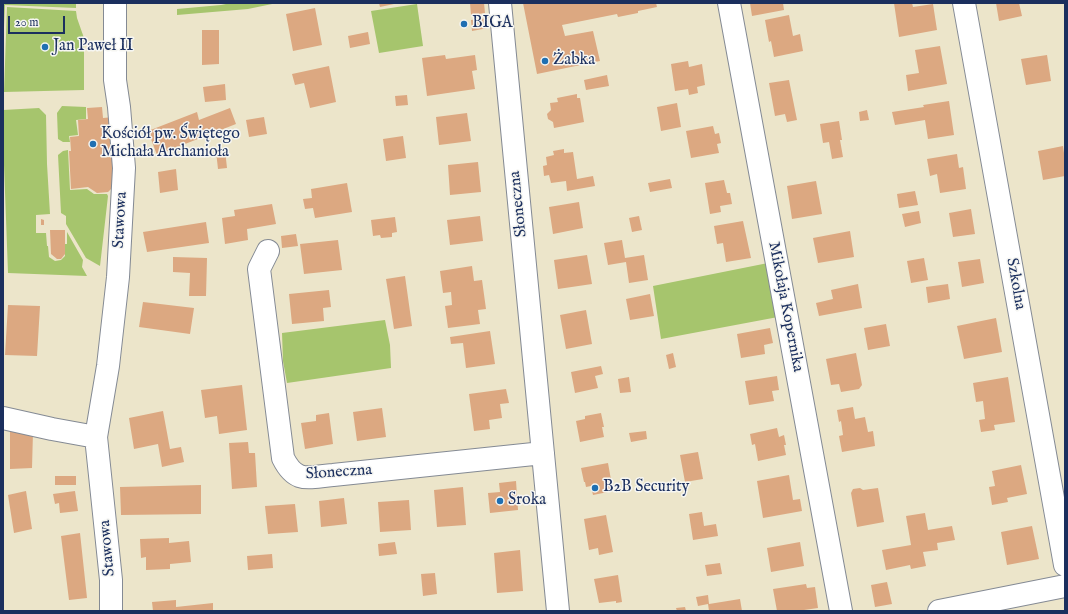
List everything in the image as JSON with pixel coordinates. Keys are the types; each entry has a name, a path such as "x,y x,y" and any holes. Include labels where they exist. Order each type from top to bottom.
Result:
{"street":[{"name":"Stawowa","path":"111,611 111,580 96,437 108,366 118,277 124,168 119,107 115,80 115,3"},
{"name":"Słoneczna","path":"500,3 558,611"},
{"name":"Mikołaja Kopernika","path":"729,3 841,611"},
{"name":"Szkolna","path":"964,3 1065,565"},
{"name":"Słoneczna","path":"268,251 259,269 283,458 288,468 295,474 304,478 543,453"},
{"path":"3,418 96,437"},
{"path":"948,610 1065,586"}],"green space":[{"path":"3,3 76,3 76,8 5,5 3,49"},
{"path":"231,3 277,3 248,9 177,15 177,9"},
{"path":"417,4 423,46 379,53 371,11"},
{"path":"7,7 76,11 84,38 84,90 4,92"},
{"path":"62,106 86,107 86,119 76,120 78,135 69,136 70,142 63,142 58,139 57,113"},
{"path":"39,108 46,115 50,214 36,215 36,233 46,233 49,257 55,261 61,260 65,256 64,244 67,244 67,232 83,260 82,267 87,276 8,273 3,110"},
{"path":"68,150 70,190 87,189 94,194 107,194 108,196 100,266 86,258 66,224 66,216 61,213 58,155 63,151"},
{"path":"768,263 778,317 661,339 653,286"},
{"path":"385,320 390,345 391,368 287,383 283,361 282,333"}],"building":[{"path":"379,3 394,3 394,4 380,7"},
{"path":"470,3 484,3 485,13 471,15"},
{"path":"523,3 656,3 657,7 618,17 617,14 562,25 565,36 593,31 600,61 537,74"},
{"path":"750,3 783,3 784,10 752,16"},
{"path":"894,3 912,3 913,7 933,4 937,30 899,37"},
{"path":"996,3 1019,3 1022,16 999,21"},
{"path":"315,8 322,45 293,51 286,14"},
{"path":"789,15 793,36 800,34 803,51 774,57 771,41 769,42 765,20"},
{"path":"487,18 488,28 472,31 471,20"},
{"path":"202,30 219,30 219,64 202,65"},
{"path":"368,32 370,44 350,48 348,36"},
{"path":"940,46 947,84 908,91 906,75 919,73 915,50"},
{"path":"445,55 446,59 475,55 477,70 472,71 475,89 427,96 422,58"},
{"path":"1047,55 1051,81 1026,85 1021,59"},
{"path":"688,61 689,67 702,64 705,85 697,87 698,93 689,95 688,89 675,91 671,64"},
{"path":"329,66 336,102 310,108 304,83 295,85 292,74"},
{"path":"607,75 609,86 586,90 584,80"},
{"path":"789,80 797,120 787,122 785,114 775,116 769,83"},
{"path":"225,84 226,100 205,102 203,87"},
{"path":"577,94 577,98 580,98 584,122 554,128 553,122 548,119 547,114 551,110 550,103 558,102 557,98"},
{"path":"407,95 408,105 396,106 395,96"},
{"path":"949,101 954,135 928,139 925,120 895,125 892,112"},
{"path":"677,103 681,127 661,131 657,107"},
{"name":"Kościół pw. Świętego Michała Archanioła","path":"102,107 103,118 114,117 115,185 108,192 97,193 88,187 71,189 69,151 71,151 70,137 79,136 78,120 88,119 87,108"},
{"path":"230,108 236,124 157,155 148,131 197,112 199,120"},
{"path":"867,110 869,120 860,121 859,112"},
{"path":"467,113 471,141 439,145 436,117"},
{"path":"264,117 267,134 249,137 246,120"},
{"path":"839,121 843,157 832,159 829,142 823,143 820,124"},
{"path":"713,126 715,134 719,133 721,143 717,144 719,153 691,158 686,131"},
{"path":"403,136 406,158 386,161 383,139"},
{"path":"1063,146 1065,176 1043,180 1038,151"},
{"path":"564,149 564,153 573,152 577,179 593,176 595,186 567,191 566,181 551,183 549,175 544,176 543,166 547,165 546,157 554,155 553,151"},
{"path":"225,150 227,168 218,169 216,151"},
{"path":"957,154 959,168 963,167 966,189 940,193 937,174 930,176 927,159"},
{"path":"478,162 481,192 450,195 448,165"},
{"path":"176,169 178,190 160,193 158,172"},
{"path":"670,179 672,188 650,192 648,183"},
{"path":"724,180 727,193 730,193 732,204 720,206 721,212 710,214 705,183"},
{"path":"816,181 822,214 792,219 787,186"},
{"path":"347,183 352,212 315,218 313,208 305,209 303,199 312,198 311,189"},
{"path":"915,191 918,205 899,208 897,194"},
{"path":"579,202 583,228 553,234 549,207"},
{"path":"272,204 276,224 247,229 248,240 225,244 222,218 235,216 234,210"},
{"path":"971,209 975,234 953,237 949,213"},
{"path":"919,211 921,223 905,227 902,214"},
{"path":"480,216 483,241 450,245 447,220"},
{"path":"639,216 642,230 632,232 629,218"},
{"path":"395,217 397,232 392,233 392,237 381,238 380,235 373,236 371,220"},
{"path":"41,219 44,220 44,225 41,225"},
{"path":"743,221 751,258 726,262 723,243 717,244 714,226"},
{"path":"206,222 209,243 147,252 143,232"},
{"path":"50,230 65,230 65,254 61,259 57,259 51,254"},
{"path":"850,231 854,257 818,263 813,238"},
{"path":"296,234 298,246 282,248 281,236"},
{"path":"338,240 342,270 304,274 300,244"},
{"path":"622,240 625,258 644,255 648,280 629,283 626,262 608,265 604,243"},
{"path":"587,255 592,284 558,289 554,260"},
{"path":"173,257 207,258 206,296 189,296 190,273 173,272"},
{"path":"924,258 928,280 911,283 907,261"},
{"path":"980,259 984,283 962,287 958,262"},
{"path":"472,266 474,281 482,280 486,309 478,310 480,324 448,328 445,306 452,305 451,292 443,293 440,271"},
{"path":"405,276 412,326 394,329 386,279"},
{"path":"858,284 862,308 819,316 816,303 833,299 831,290"},
{"path":"948,284 950,299 928,303 926,287"},
{"path":"329,290 331,307 323,308 324,321 292,324 289,294"},
{"path":"650,294 654,316 630,320 626,299"},
{"path":"143,302 194,308 190,334 139,327"},
{"path":"8,305 40,306 37,356 5,355"},
{"path":"586,310 592,344 566,349 560,315"},
{"path":"996,318 1002,352 964,359 957,326"},
{"path":"886,324 890,346 868,350 864,328"},
{"path":"770,328 773,343 764,345 765,354 741,358 737,334"},
{"path":"490,331 495,364 466,368 463,343 451,344 450,337"},
{"path":"673,353 676,367 669,369 666,355"},
{"path":"856,353 862,385 859,389 841,392 839,384 831,385 826,359"},
{"path":"601,366 603,374 595,376 598,388 575,393 571,372"},
{"path":"777,376 779,390 772,391 774,401 749,405 745,381"},
{"path":"629,377 631,392 620,393 618,379"},
{"path":"1008,377 1015,422 994,425 995,430 981,432 979,420 985,419 983,401 976,402 973,383"},
{"path":"242,385 247,430 219,434 217,416 205,418 201,390"},
{"path":"506,389 509,403 500,404 502,418 489,420 490,429 474,431 469,394"},
{"path":"853,407 855,419 865,417 868,432 873,431 875,446 842,452 839,436 843,435 841,421 839,422 837,410"},
{"path":"382,408 386,437 357,441 353,412"},
{"path":"163,411 170,449 181,447 184,462 162,467 158,444 134,449 129,418"},
{"path":"329,413 333,444 305,449 301,423 316,421 316,415"},
{"path":"601,413 604,427 602,427 604,437 580,442 576,421 585,419 585,416"},
{"path":"777,428 779,437 784,435 786,455 758,461 755,444 752,445 750,434"},
{"path":"646,431 647,439 631,442 629,433"},
{"path":"10,432 33,432 32,468 10,469"},
{"path":"248,442 249,453 255,453 257,487 232,489 229,443"},
{"path":"698,452 703,479 685,482 680,455"},
{"path":"608,463 613,491 593,495 591,486 586,487 581,468"},
{"path":"1021,465 1027,494 1007,498 1008,502 992,505 989,487 995,486 992,471"},
{"path":"789,475 793,500 800,499 802,511 763,518 757,481"},
{"path":"55,476 76,476 76,485 55,485"},
{"path":"516,481 518,510 490,513 488,493 500,492 499,483"},
{"path":"201,485 201,514 121,515 120,487"},
{"path":"463,487 466,525 437,527 434,490"},
{"path":"860,488 863,490 878,488 884,522 857,527 851,493 853,489"},
{"path":"26,491 32,529 14,533 8,495"},
{"path":"75,491 78,511 60,513 59,503 55,504 53,494"},
{"path":"344,498 347,524 321,527 319,501"},
{"path":"409,500 411,530 380,532 378,502"},
{"path":"295,504 298,532 268,534 265,506"},
{"path":"702,512 704,526 716,524 718,536 693,540 689,514"},
{"path":"925,513 928,530 952,526 955,540 937,543 938,550 923,552 926,566 911,569 910,565 886,570 882,550 911,545 906,516"},
{"path":"606,515 613,552 599,555 598,548 589,550 584,519"},
{"path":"1032,526 1039,559 1007,565 1001,532"},
{"path":"80,533 87,598 69,600 61,536"},
{"path":"169,538 169,543 189,541 191,562 170,564 170,569 146,570 146,557 141,558 140,539"},
{"path":"395,542 397,554 379,556 378,544"},
{"path":"800,542 804,566 771,572 767,548"},
{"path":"520,550 523,591 497,593 494,553"},
{"path":"272,554 273,568 248,570 247,556"},
{"path":"720,563 722,574 707,576 705,565"},
{"path":"435,573 437,594 423,596 421,574"},
{"path":"618,575 622,602 616,603 616,601 599,603 594,579"},
{"path":"887,582 892,604 875,607 871,585"},
{"path":"806,584 807,588 815,587 818,608 797,611 777,611 773,589"},
{"path":"708,595 709,604 740,599 742,611 709,611 708,604 698,606 696,597"},
{"path":"176,600 176,607 213,603 213,611 153,611 152,602"},
{"path":"685,607 686,611 677,611 676,608"}],"place":[{"name":"BIGA","path":"464,24"},
{"name":"Jan Paweł II","path":"45,47"},
{"name":"Żabka","path":"545,61"},
{"name":"Kościół pw. Świętego Michała Archanioła","path":"93,144"},
{"name":"B2B Security","path":"595,488"},
{"name":"Sroka","path":"500,501"}]}
